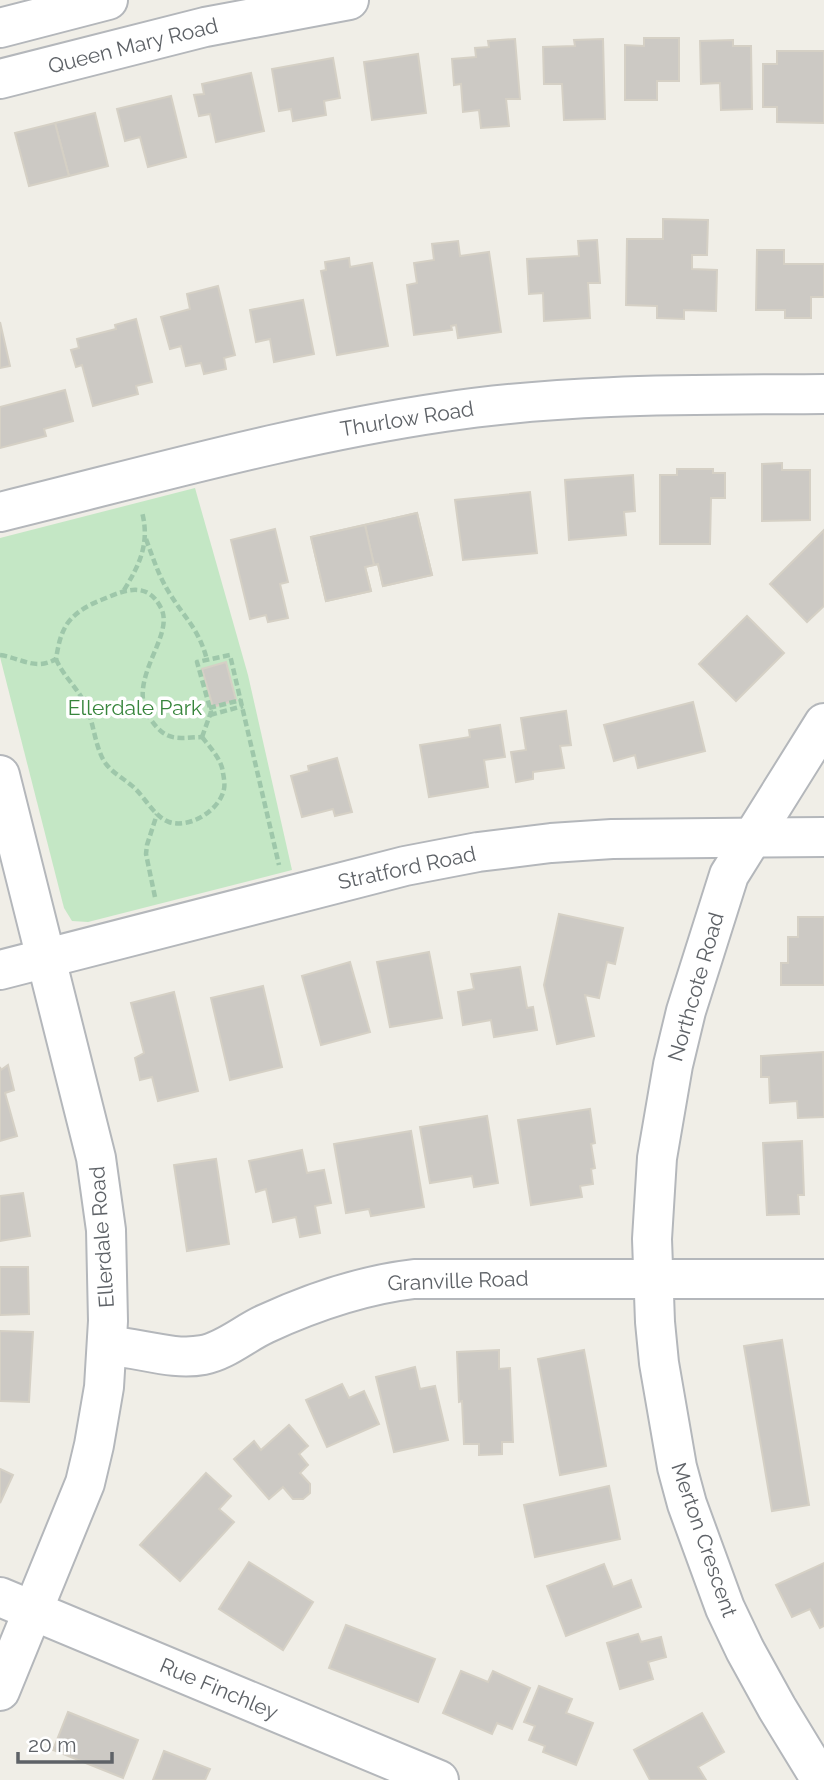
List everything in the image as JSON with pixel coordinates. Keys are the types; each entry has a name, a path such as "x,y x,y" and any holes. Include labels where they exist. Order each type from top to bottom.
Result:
{"street":[{"path":"0,28 108,0"},
{"name":"Queen Mary Road","path":"0,79 205,27 349,0"},
{"name":"Thurlow Road","path":"0,512 344,428 445,412 585,397 824,394"},
{"name":"Northcote Road","path":"653,1278 652,1239 657,1158 673,1065 686,1011 729,875 824,723"},
{"name":"Ellerdale Road","path":"0,775 80,1089 100,1184 107,1252 104,1387 90,1466 71,1520 17,1604 0,1690"},
{"name":"Stratford Road","path":"0,970 405,866 478,852 612,839 824,836"},
{"name":"Granville Road","path":"107,1346 142,1349 170,1356 203,1355 310,1305 396,1281 456,1277 824,1279"},
{"name":"Merton Crescent","path":"653,1278 659,1363 677,1467 687,1504 724,1608 777,1708 821,1780"},
{"name":"Rue Finchley","path":"17,1604 439,1780"}],"path":[{"path":"124,590 143,555 146,539 140,503"},
{"path":"146,539 154,541"},
{"path":"146,539 161,580 199,634 207,660"},
{"path":"124,590 144,591 156,598 163,612 164,627 146,668 143,691 146,713 159,731 170,738 202,737 223,770 224,790 215,807 202,817 185,823 169,822 131,785 112,772 101,758 85,703 61,672 56,659 59,640 68,623 87,605 124,590"},
{"path":"0,655 37,666 56,659"},
{"path":"202,737 210,715 198,662 230,655 281,873"},
{"path":"209,708 241,699"},
{"path":"210,715 243,706"},
{"path":"157,813 146,854 157,905"}],"green space":[{"name":"Ellerdale Park","path":"195,488 248,675 292,870 88,922 72,921 64,908 0,657 0,538"}],"building":[{"path":"644,38 679,38 679,81 657,81 657,100 625,100 625,45 644,46"},
{"path":"515,39 520,99 506,99 509,126 481,128 479,110 463,112 461,84 454,85 452,59 476,57 475,48 489,47 488,41"},
{"path":"603,39 605,119 564,120 562,84 544,84 543,47 575,46 574,40"},
{"path":"733,40 733,46 751,46 752,109 721,110 720,83 701,84 700,41"},
{"path":"777,51 824,51 824,123 777,122 777,107 763,107 763,64 777,64"},
{"path":"418,54 426,113 372,120 364,62"},
{"path":"333,58 340,98 324,101 326,115 293,121 291,109 279,111 272,69"},
{"path":"251,73 264,131 216,142 210,114 199,116 194,95 204,94 202,84"},
{"path":"171,96 186,157 148,167 140,137 125,141 117,109"},
{"path":"95,113 108,166 69,176 55,123"},
{"path":"55,123 69,176 29,186 15,133"},
{"path":"663,219 708,220 707,255 692,255 692,269 717,270 716,311 684,310 684,319 657,318 657,306 626,305 627,239 663,239"},
{"path":"597,240 600,283 588,283 590,318 544,321 543,293 529,294 527,259 579,256 578,241"},
{"path":"458,241 460,256 489,252 501,332 458,338 456,325 451,326 452,330 414,335 407,285 417,283 414,263 434,260 432,244"},
{"path":"757,250 784,250 784,264 824,264 824,297 811,297 811,318 785,318 785,310 756,310"},
{"path":"349,258 350,267 372,263 388,346 337,355 321,271 326,270 325,262"},
{"path":"218,286 235,355 224,358 226,369 204,374 201,363 186,366 181,346 170,349 161,317 190,309 187,294"},
{"path":"303,300 314,354 274,362 270,339 256,342 250,310"},
{"path":"136,319 152,382 136,386 138,394 93,406 82,365 76,367 71,350 79,348 77,339 116,329 115,325"},
{"path":"0,322 10,366 0,368"},
{"path":"65,390 73,421 44,429 46,436 0,448 0,407"},
{"path":"782,463 782,470 810,470 810,520 762,521 762,464"},
{"path":"677,469 713,469 713,473 725,473 725,498 711,498 710,544 660,544 660,475 677,475"},
{"path":"633,475 635,511 624,512 626,535 569,540 565,480"},
{"path":"530,492 537,553 463,560 455,500"},
{"path":"417,513 432,575 383,586 378,564 365,567 371,591 326,601 311,537"},
{"path":"417,513 432,575 383,586 378,564 374,565 365,525"},
{"path":"365,525 374,565 365,567 371,591 326,601 311,537"},
{"path":"275,529 288,582 280,584 288,618 268,622 266,615 250,619 231,540"},
{"path":"824,530 824,606 807,622 770,584"},
{"path":"747,616 784,653 736,701 699,664"},
{"path":"226,662 236,700 213,707 202,669"},
{"path":"693,702 705,751 638,768 635,755 614,761 604,725"},
{"path":"566,711 571,745 560,746 564,768 533,772 533,779 516,782 511,752 526,750 521,718"},
{"path":"500,725 505,757 484,760 488,787 429,797 420,745 470,737 469,730"},
{"path":"337,758 352,812 335,816 333,809 302,817 291,776 309,771 308,766"},
{"path":"559,914 623,928 615,964 607,962 599,998 585,995 594,1036 557,1044 544,985"},
{"path":"798,917 824,917 824,985 781,985 781,963 788,963 788,937 798,937"},
{"path":"429,952 442,1018 390,1027 377,962"},
{"path":"350,962 370,1032 321,1045 302,976"},
{"path":"520,967 527,1008 533,1007 537,1030 494,1037 491,1020 463,1025 458,992 474,989 471,974"},
{"path":"263,986 282,1067 230,1080 211,998"},
{"path":"174,992 198,1091 158,1101 152,1077 140,1080 135,1058 144,1053 131,1003"},
{"path":"823,1052 824,1117 798,1118 797,1101 770,1103 769,1077 761,1077 761,1056"},
{"path":"8,1065 14,1090 5,1093 17,1136 0,1141 0,1067 1,1070"},
{"path":"590,1109 595,1143 591,1144 595,1168 591,1169 593,1184 580,1186 582,1197 531,1205 518,1120"},
{"path":"487,1116 498,1183 474,1187 472,1176 430,1183 420,1127"},
{"path":"411,1131 424,1207 371,1216 369,1209 346,1213 334,1144"},
{"path":"802,1141 804,1195 798,1195 799,1214 767,1215 763,1143"},
{"path":"302,1150 307,1173 324,1170 331,1203 315,1206 320,1233 300,1237 296,1217 273,1222 266,1189 256,1192 249,1161"},
{"path":"216,1159 229,1244 187,1251 174,1165"},
{"path":"23,1193 30,1236 0,1241 0,1196"},
{"path":"0,1267 28,1267 29,1314 0,1315"},
{"path":"0,1331 33,1332 29,1402 0,1401"},
{"path":"782,1340 809,1505 772,1511 744,1346"},
{"path":"499,1350 499,1369 510,1368 513,1442 502,1442 502,1454 479,1455 479,1444 464,1444 457,1352"},
{"path":"584,1350 606,1466 560,1475 538,1359"},
{"path":"415,1367 420,1389 435,1386 448,1440 394,1452 376,1377"},
{"path":"342,1384 349,1398 364,1391 379,1424 327,1447 306,1400"},
{"path":"289,1425 308,1446 299,1454 308,1465 300,1473 310,1484 310,1493 303,1499 293,1499 283,1487 269,1499 234,1459 254,1441 261,1450"},
{"path":"0,1469 13,1475 0,1503"},
{"path":"206,1473 231,1496 219,1509 234,1522 180,1581 140,1545"},
{"path":"609,1486 620,1539 535,1557 524,1505"},
{"path":"249,1562 313,1602 283,1650 219,1609"},
{"path":"824,1563 824,1626 820,1628 810,1609 792,1617 776,1585"},
{"path":"604,1564 613,1587 631,1580 641,1607 566,1636 547,1586"},
{"path":"346,1625 435,1659 418,1702 329,1668"},
{"path":"638,1634 641,1642 661,1637 666,1657 648,1662 653,1679 620,1689 607,1643"},
{"path":"461,1671 488,1682 493,1671 530,1688 512,1729 497,1723 492,1734 443,1713"},
{"path":"539,1686 572,1699 566,1713 593,1723 576,1765 543,1752 545,1746 529,1740 535,1726 524,1722"},
{"path":"68,1712 138,1740 123,1778 53,1750"},
{"path":"702,1713 724,1752 698,1767 706,1780 650,1780 634,1750"},
{"path":"164,1751 210,1769 205,1780 153,1780"}]}
